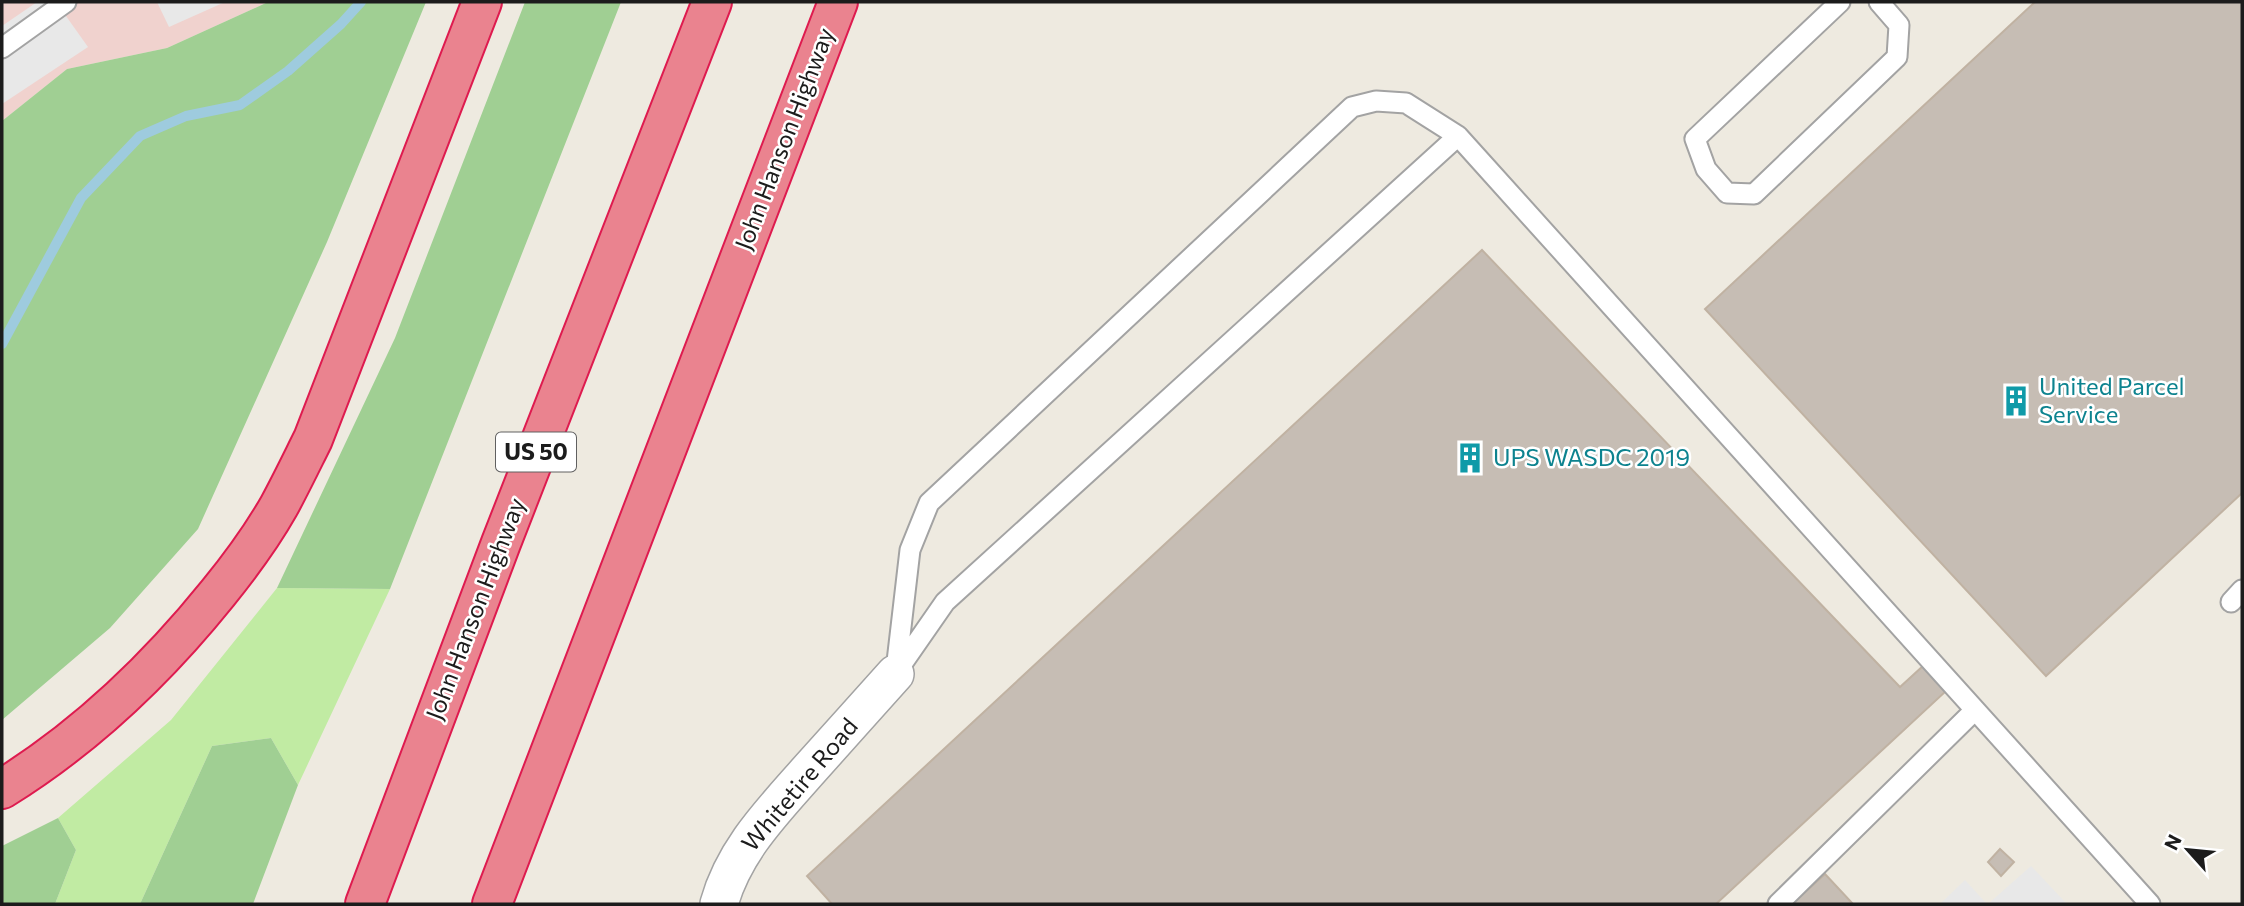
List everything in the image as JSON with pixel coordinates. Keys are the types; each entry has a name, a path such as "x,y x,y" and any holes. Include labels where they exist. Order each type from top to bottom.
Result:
{"highway":[{"path":"2,789 39,766 111,709 182,638 238,568 278,508 313,439 482,2"},
{"name":"John Hanson Highway","path":"365,904 506,530 712,2"},
{"name":"John Hanson Highway","path":"492,904 838,2"},
{"path":"768,185 851,2"}],"street":[{"name":"Whitetire Road","path":"719,904 723,888 737,859 756,830 895,674"}],"lane":[{"path":"2,48 66,2"},
{"path":"1840,2 1695,139 1706,169 1727,193 1754,194 1897,57 1899,25 1879,2"},
{"path":"895,674 910,550 929,503 1352,107 1376,101 1406,103 1458,136 2150,904"},
{"path":"895,674 945,602 1458,136"},
{"path":"1779,904 1975,710"}],"shaded area":[{"path":"2,2 268,2 167,48 67,69 2,121"},
{"path":"37,2 56,2 88,47 2,104 2,26"},
{"path":"157,2 225,2 169,27"},
{"path":"2031,866 2067,904 1988,904"},
{"path":"1965,880 1987,904 1940,904"}],"green space":[{"path":"268,2 426,2 327,242 198,529 110,628 2,720 2,121 67,69 167,48"},
{"path":"525,2 621,2 390,589 277,588 395,338"},
{"path":"277,588 390,589 298,785 271,738 212,746 140,904 55,904 76,850 58,818 171,720"},
{"path":"271,738 298,785 253,904 140,904 212,746"},
{"path":"58,818 76,850 55,904 2,904 2,846"}],"building":[{"name":"United Parcel Service","path":"2035,2 2242,2 2242,493 2046,676 1705,309"},
{"name":"UPS WASDC 2019","path":"1482,250 1900,687 1923,666 1946,691 1716,904 832,904 807,876"},
{"path":"2000,849 2014,862 2001,876 1988,862"},
{"path":"1825,874 1853,904 1792,904"}],"waterway":[{"path":"2,344 81,198 140,136 186,116 240,105 288,71 341,24 361,2"}],"place":[{"name":"United Parcel Service","path":"2016,401"},
{"name":"UPS WASDC 2019","path":"1470,458"}]}
